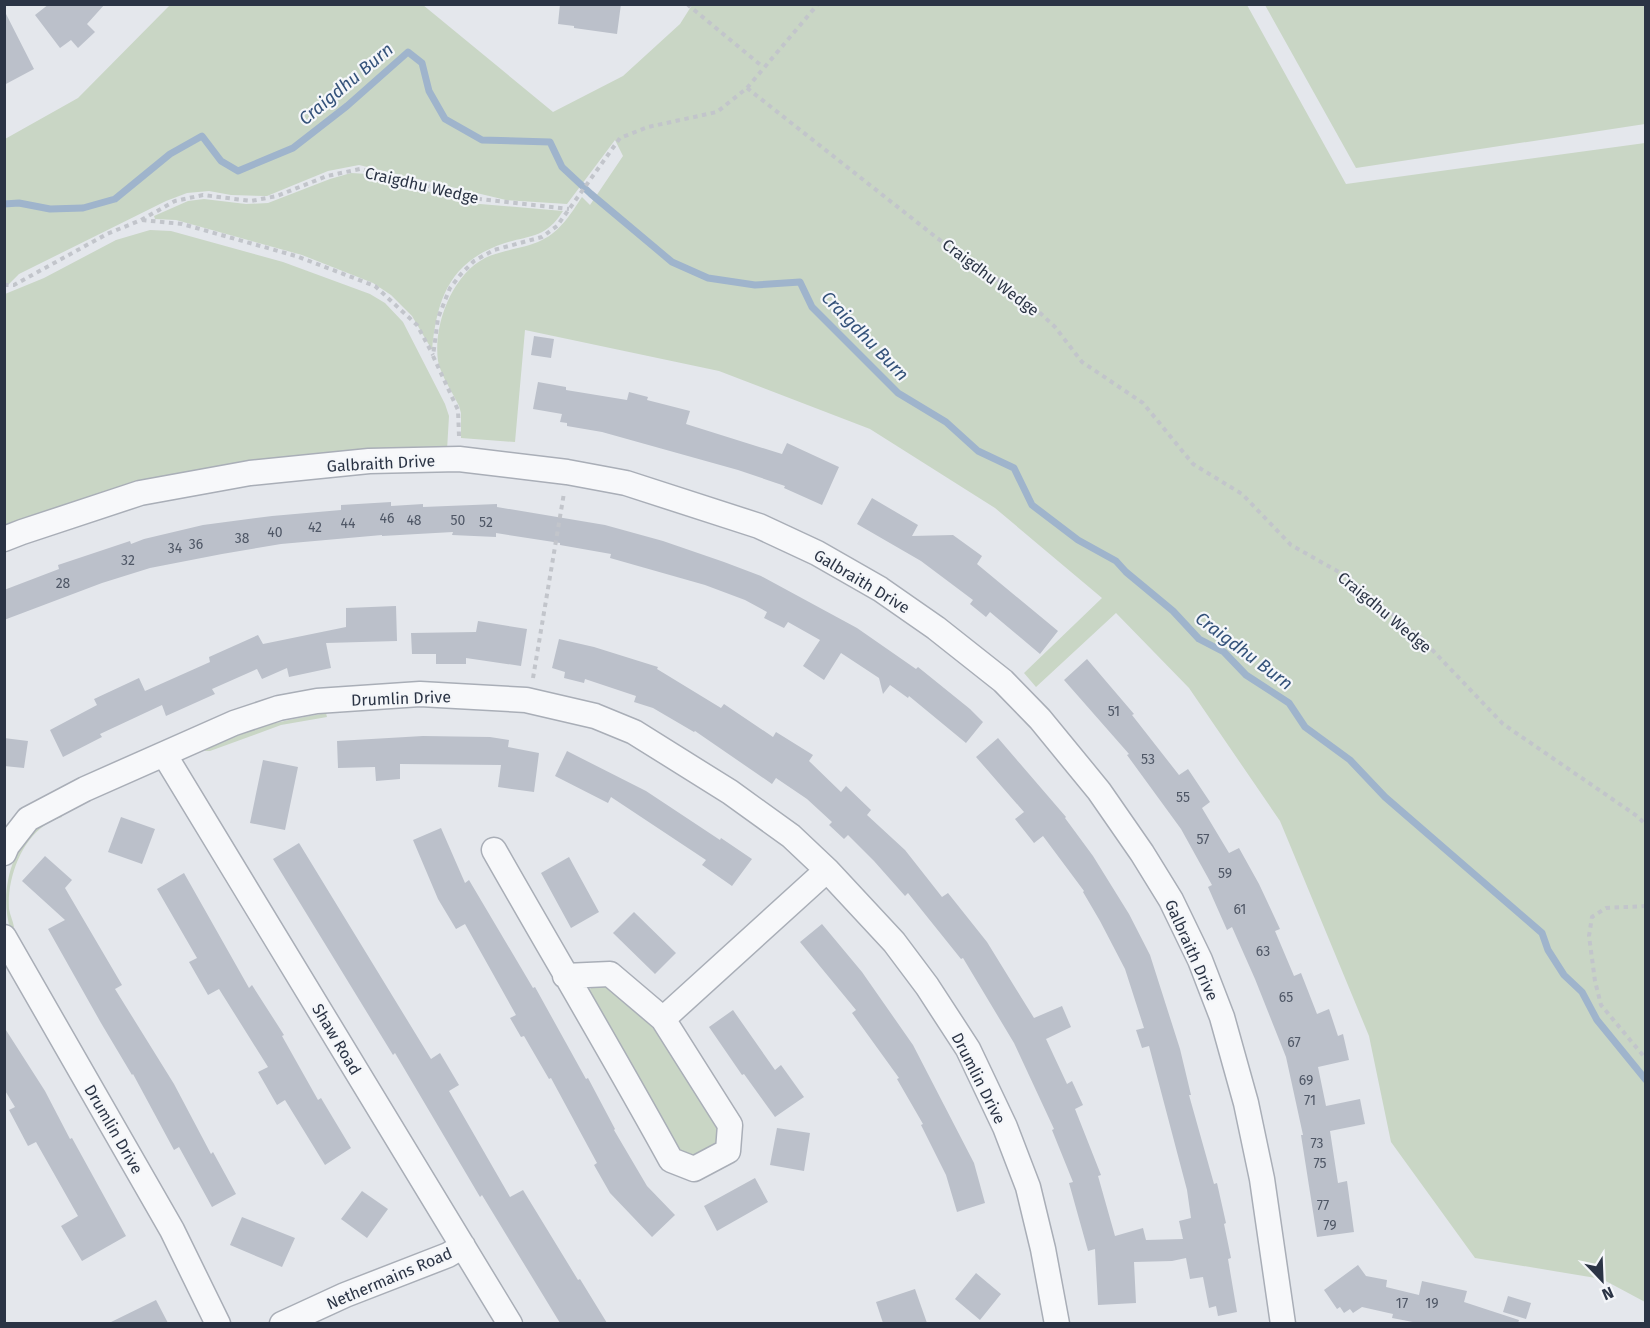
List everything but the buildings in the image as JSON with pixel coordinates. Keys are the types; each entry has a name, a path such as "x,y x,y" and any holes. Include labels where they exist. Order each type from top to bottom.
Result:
{"street":[{"name":"Galbraith Drive","path":"4,539 140,493 250,474 369,461 459,459 567,472 626,483 759,526 817,553 889,596 936,628 1003,681 1040,719 1099,791 1171,900 1200,960 1222,1017 1246,1103 1262,1179 1283,1323"},
{"name":"Drumlin Drive","path":"4,853 28,819 85,789 234,723 279,708 317,701 420,694 526,700 595,716 634,732 739,798 791,836 827,870 894,942 927,986 968,1049 1005,1127 1028,1187 1057,1323"},
{"name":"Shaw Road","path":"164,754 510,1323"},
{"path":"494,850 671,1160 694,1169 728,1151 730,1125 663,1019 610,974 566,976"},
{"path":"663,1019 827,870"},
{"name":"Drumlin Drive","path":"4,937 172,1230 218,1323"},
{"name":"Nethermains Road","path":"282,1323 345,1295 448,1255 463,1246"}],"path":[{"path":"687,4 763,67"},
{"path":"433,356 438,318 450,288 460,274 474,261 494,250 542,237 557,226 620,138 648,127 717,112 747,88 818,4"},
{"name":"Craigdhu Wedge","path":"747,88 937,238 1023,297 1055,327 1082,362 1143,403 1193,464 1242,494 1291,545 1346,576 1421,638 1503,723 1637,816 1646,825"},
{"name":"Craigdhu Wedge","path":"4,285 14,285 106,234 141,220 175,201 203,195 251,201 277,196 327,176 360,170 480,199 569,209"},
{"name":"Craigdhu Wedge","path":"141,220 182,224 296,256 375,286 417,325 433,356 458,410 459,459"},
{"path":"532,686 562,506"},
{"path":"1646,906 1606,908 1592,917 1589,936 1601,1005 1646,1059"}],"green space":[{"path":"170,5 423,5 553,112 623,76 680,24 692,5 1247,5 1346,184 1645,143 1645,1302 1602,1279 1475,1258 1391,1142 1369,1036 1280,821 1189,688 1116,613 1036,687 1024,673 1102,598 995,508 870,429 719,371 525,330 515,442 461,438 459,406 438,361 439,332 447,302 463,276 473,266 485,258 535,243 548,236 565,221 582,197 590,205 623,156 615,140 567,204 506,200 359,165 328,171 267,196 231,195 209,191 187,193 166,201 19,274 5,288 5,139 78,98"},
{"path":"1265,5 1645,5 1645,124 1356,168"},
{"path":"351,173 368,174 468,203 563,211 557,220 544,231 486,251 459,271 443,298 434,331 432,350 412,316 391,295 373,283 302,255 176,220 155,219 154,216 188,201 204,199 246,204 268,203"},
{"path":"150,230 171,231 283,262 370,294 385,303 403,322 445,404 449,416 447,450 413,451 5,530 5,294 44,278 116,240"},
{"path":"326,713 327,717 281,725 210,751 204,751 232,736 248,731"},
{"path":"60,813 62,817 49,822 36,832 17,862 10,886 9,909 14,927 10,929 6,901 7,886 14,859 29,835 39,825"},
{"path":"603,983 637,1009 652,1026 722,1126 725,1134 711,1158 682,1157 588,996 589,990 595,984"}],"waterway":[{"name":"Craigdhu Burn","path":"4,204 19,203 50,209 83,208 115,199 170,154 202,136 221,161 238,171 293,148 347,106 408,52 422,63 429,91 445,119 482,140 550,142 562,167 672,262 708,278 755,285 800,282 812,307 898,393 946,422 978,451 1014,468 1032,505 1078,540 1116,561 1173,611 1199,639 1224,652 1246,675 1289,703 1305,727 1350,760 1385,797 1542,933 1548,950 1564,975 1582,992 1597,1020 1646,1080"}]}
